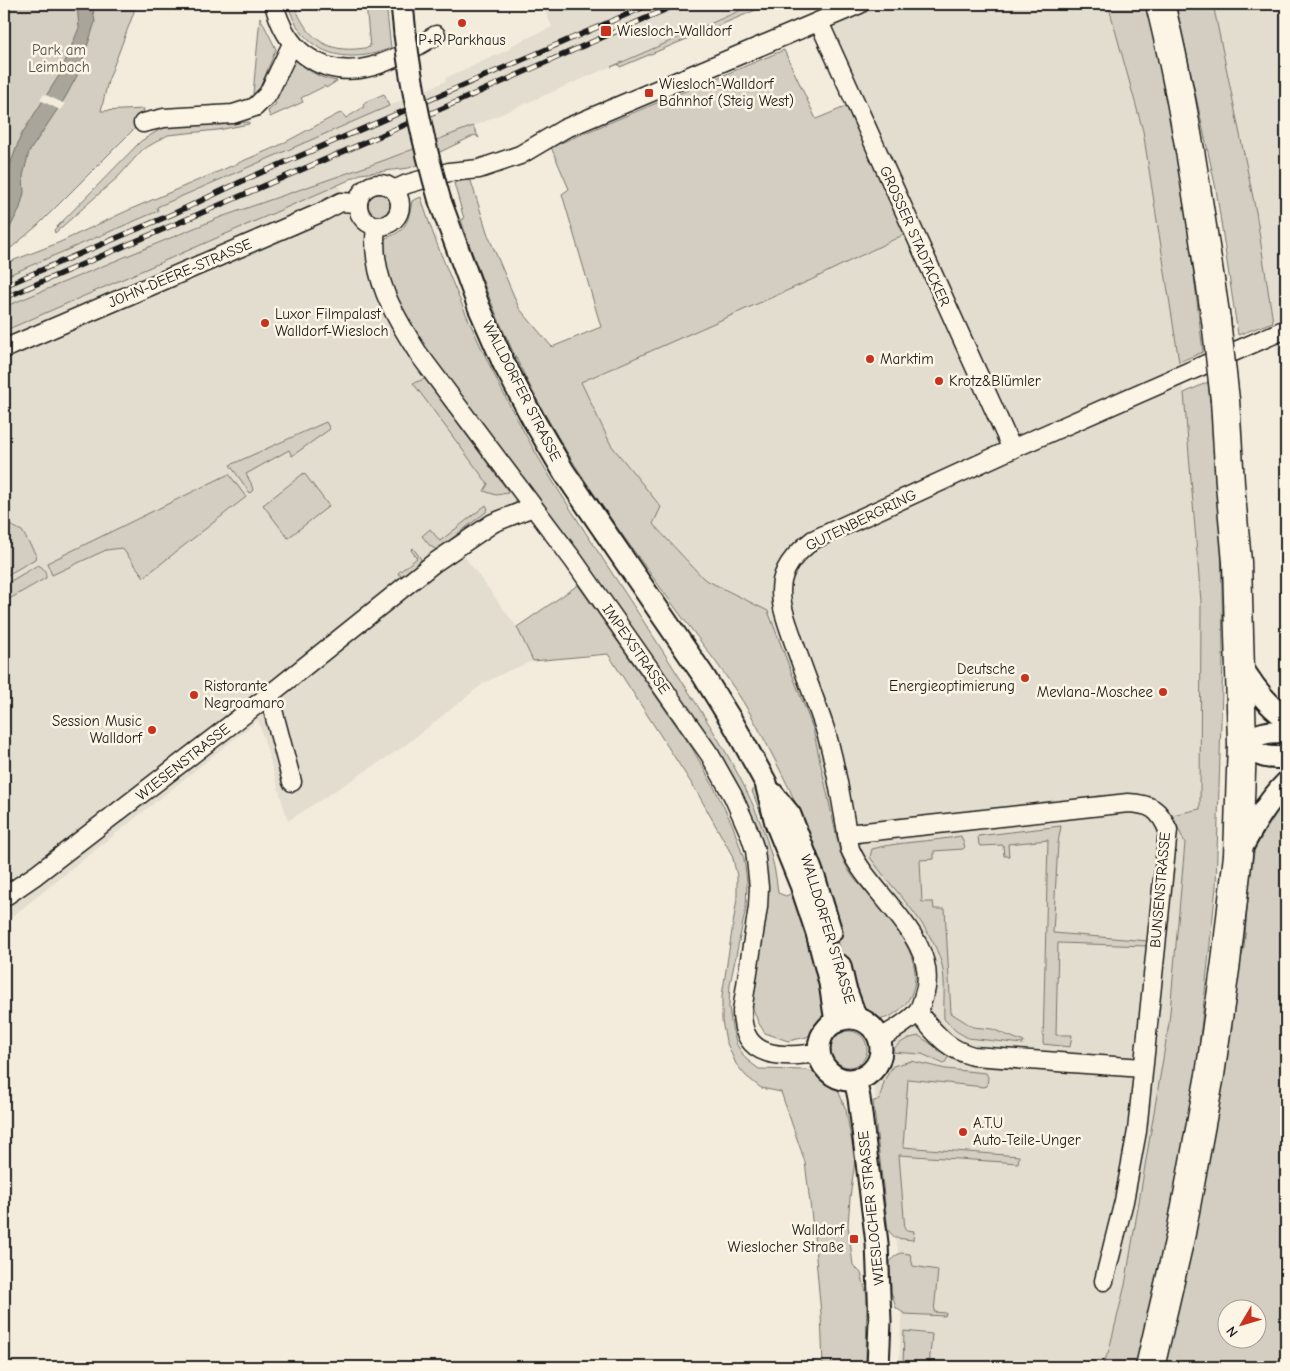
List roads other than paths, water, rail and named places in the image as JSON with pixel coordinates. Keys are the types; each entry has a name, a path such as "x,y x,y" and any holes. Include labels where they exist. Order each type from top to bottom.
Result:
{"main road":[{"path":"1150,1367 1181,1233 1210,1075 1226,962 1238,855 1242,744 1237,562 1225,400 1216,320 1191,152 1171,47 1160,4"}],"street":[{"path":"274,4 282,27 292,44 313,61 326,67 348,70 368,68 404,54 436,35"},
{"name":"WALLDORFER STRASSE","path":"402,4 419,120 440,202 479,306 504,364 533,420 564,472 718,700 769,789 776,823 801,885 817,933 830,983 846,1020"},
{"path":"394,190 407,184 449,172 478,170 520,155 564,129 860,4"},
{"name":"GROSSER STADTACKER","path":"819,22 1012,449"},
{"path":"143,123 164,118 233,114 255,107 268,94 292,44"},
{"path":"380,183 388,185 394,190 400,199 400,210 395,219 386,225 376,226 366,222 359,214 357,203 359,195 364,188 380,183"},
{"name":"JOHN-DEERE-STRASSE","path":"4,349 320,213 341,202 357,203"},
{"name":"IMPEXSTRASSE","path":"376,226 374,242 376,262 389,302 402,327 426,365 574,561 710,755 733,796 755,850 759,887 758,907 742,1011 742,1023 748,1038 759,1051 773,1054 802,1055 820,1053"},
{"name":"GUTENBERGRING","path":"917,1012 926,989 927,973 923,958 906,925 855,861 847,834 824,726 782,609 782,582 786,569 802,548 813,540 1012,449 1286,329"},
{"name":"WIESENSTRASSE","path":"4,897 36,875 269,695 434,563 493,524 533,508"},
{"path":"1239,664 1250,683 1261,696 1286,718"},
{"path":"269,695 292,782"},
{"path":"1286,732 1268,732 1253,737 1242,744 1259,755 1268,758 1286,757"},
{"path":"1238,855 1253,827 1286,783"},
{"name":"BUNSENSTRASSE","path":"847,834 1128,803 1144,804 1156,811 1163,819 1168,830 1137,1131 1124,1201 1104,1281"},
{"path":"880,1039 917,1012 942,1041 958,1052 973,1056 1143,1068"},
{"path":"846,1020 866,1022 874,1029 880,1039 881,1048 877,1065 871,1072 855,1079 841,1078 835,1075 825,1066 820,1053 822,1038 825,1032 846,1020"},
{"name":"WIESLOCHER STRASSE","path":"855,1079 877,1236 880,1321 878,1367"}],"railway":[{"path":"4,286 651,4"},
{"path":"4,298 375,138 678,4"}],"place":[{"name":"P+R Parkhaus","path":"462,23"},
{"name":"Wiesloch-Walldorf","path":"606,31"},
{"name":"Wiesloch-Walldorf Bahnhof (Steig West)","path":"649,93"},
{"name":"Luxor Filmpalast Walldorf-Wiesloch","path":"265,323"},
{"name":"Marktim","path":"870,359"},
{"name":"Krotz&Blümler","path":"939,381"},
{"name":"Deutsche Energieoptimierung","path":"1025,678"},
{"name":"Mevlana-Moschee","path":"1163,692"},
{"name":"Ristorante Negroamaro","path":"194,695"},
{"name":"Session Music Walldorf","path":"152,730"},
{"name":"A.T.U Auto-Teile-Unger","path":"963,1132"},
{"name":"Walldorf Wieslocher Straße","path":"854,1239"}],"park label":[{"name":"Park am Leimbach","path":"59,58"}]}
